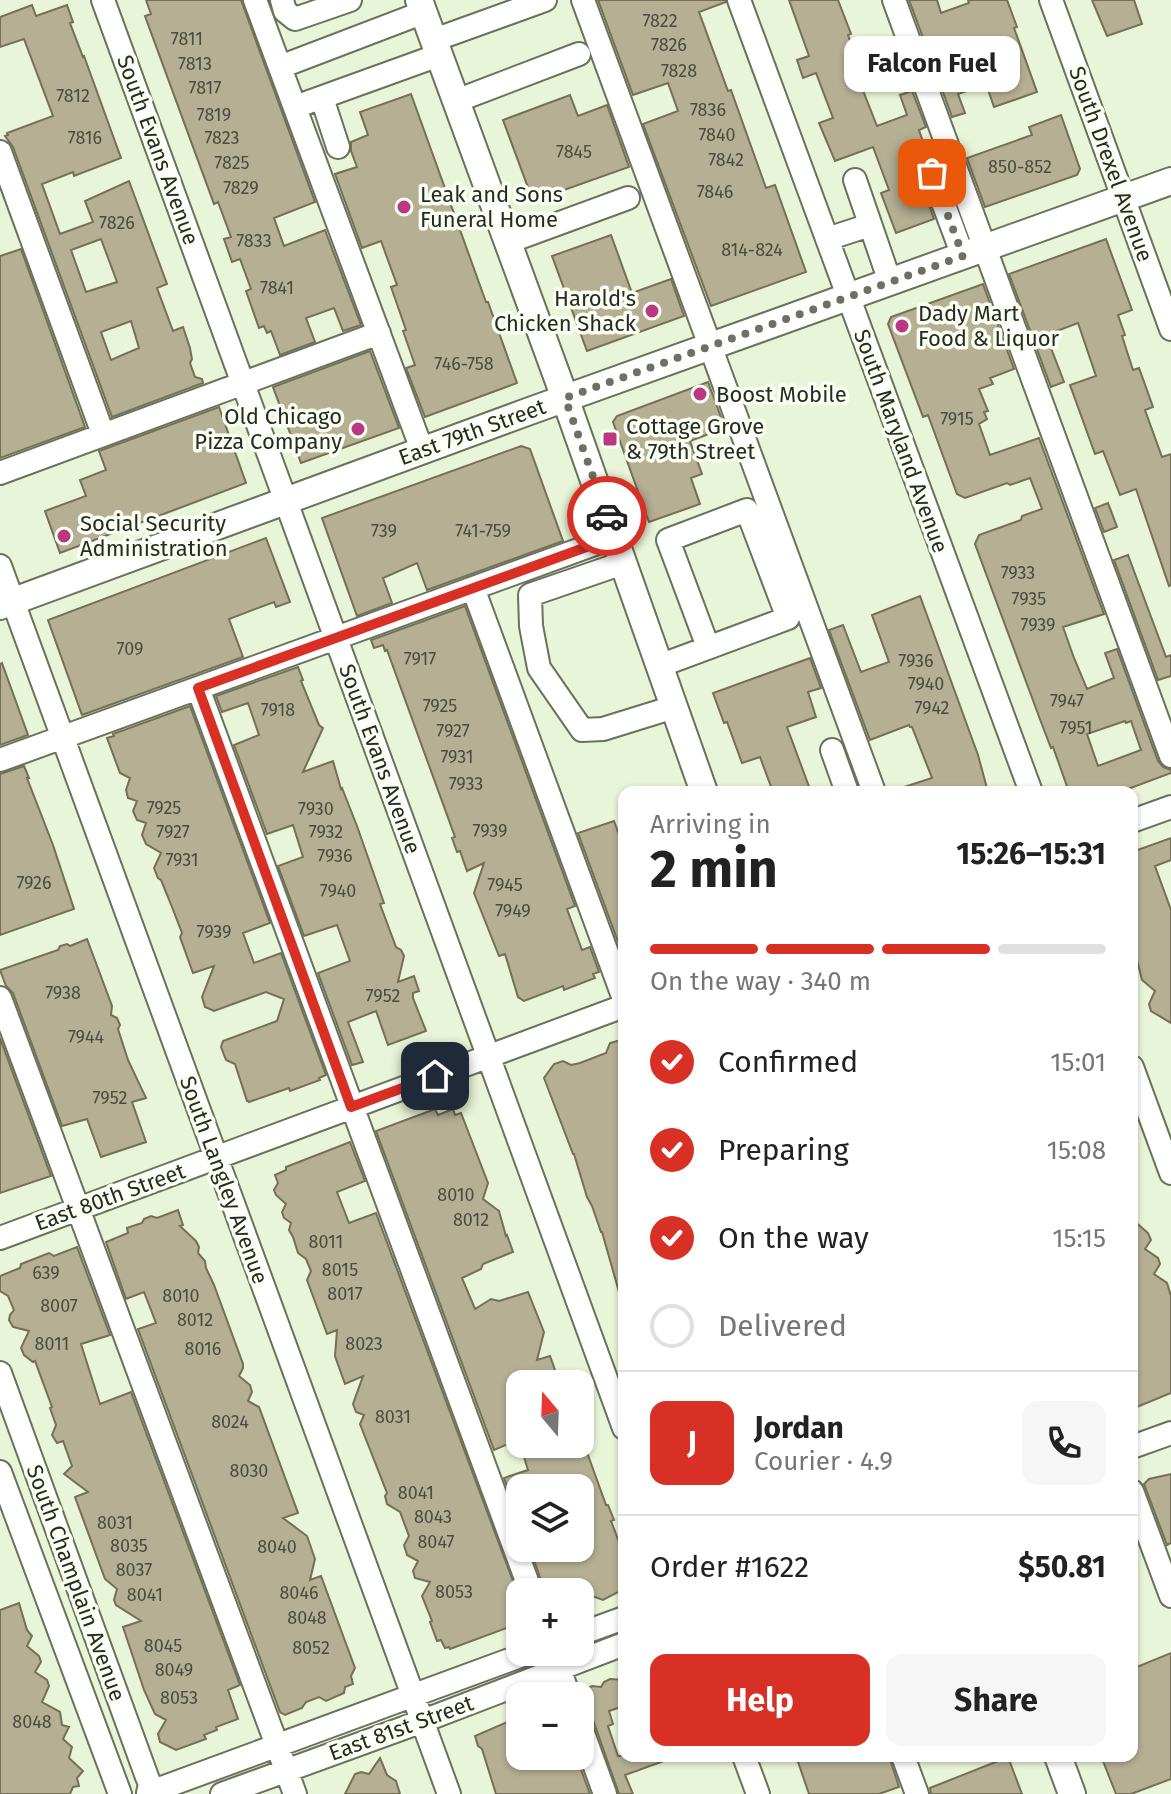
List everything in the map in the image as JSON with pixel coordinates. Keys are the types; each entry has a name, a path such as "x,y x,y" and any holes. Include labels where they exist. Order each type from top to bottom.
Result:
{"main road":[{"path":"422,6 702,786"},
{"name":"East 79th Street","path":"6,604 565,398 1171,181"},
{"path":"1060,1762 1072,1794"}],"street":[{"name":"South Evans Avenue","path":"103,0 618,1412"},
{"path":"255,0 422,450"},
{"path":"282,0 285,11 295,19 350,0"},
{"path":"295,107 545,0"},
{"path":"583,0 872,786"},
{"name":"South Maryland Avenue","path":"739,0 1029,786"},
{"path":"894,0 974,252 1171,756"},
{"name":"South Drexel Avenue","path":"1051,0 1171,329"},
{"path":"280,67 422,6"},
{"path":"456,101 579,54"},
{"path":"322,98 338,147"},
{"path":"0,152 103,434"},
{"path":"932,173 974,252"},
{"path":"855,180 890,282"},
{"path":"508,242 628,198"},
{"path":"827,239 870,225"},
{"path":"0,473 379,333"},
{"path":"659,666 788,618 747,510 668,540 708,647"},
{"path":"0,760 614,537"},
{"path":"623,563 530,595 531,626 539,668 582,730 603,729 674,707"},
{"name":"South Langley Avenue","path":"0,566 6,604 62,737 449,1794"},
{"path":"473,588 618,983"},
{"path":"198,688 526,1578"},
{"path":"832,750 845,786"},
{"path":"1138,819 1171,807"},
{"path":"0,998 295,1794"},
{"name":"East 80th Street","path":"0,1238 618,1008"},
{"path":"1138,1083 1171,1173"},
{"name":"South Champlain Avenue","path":"0,1373 150,1784 144,1794"},
{"path":"1138,1445 1171,1433"},
{"name":"South Champlain Avenue","path":"0,1472 120,1794"},
{"path":"17,1519 49,1506"},
{"path":"1138,1507 1171,1596"},
{"path":"594,1629 618,1620"},
{"name":"East 81st Street","path":"594,1651 618,1645"},
{"name":"East 81st Street","path":"144,1794 506,1661"},
{"name":"East 81st Street","path":"222,1794 423,1721 543,1666"},
{"path":"746,1762 758,1794"},
{"path":"905,1762 917,1794"},
{"path":"594,1764 605,1794"}],"building":[{"path":"146,0 241,0 315,202 274,218 284,246 325,230 361,325 343,331 334,308 306,318 315,342 280,355 271,331 267,333 264,326 259,328 246,291 251,289 240,259 232,262 224,239 231,237 218,202 214,204 145,16 151,14"},
{"path":"598,0 725,0 699,12 766,188 775,185 806,272 711,306 643,124 678,111 668,83 633,95"},
{"path":"789,0 838,0 857,59 851,60 877,126 907,115 900,95 912,91 926,127 919,130 929,160 917,172 934,219 896,233 881,193 889,190 873,147 835,161 819,123 833,118 816,73 803,78 797,60 809,56"},
{"path":"909,0 937,0 941,13 969,3 968,0 1007,0 1037,92 994,107 986,84 958,94 965,113 952,117 939,81 978,67 966,38 928,51"},
{"path":"1092,0 1134,0 1142,24 1107,36"},
{"path":"32,5 36,16 67,5 73,22 70,23 121,158 74,176 73,172 42,184 60,234 93,222 85,201 129,181 167,284 157,288 173,331 183,327 195,377 202,379 203,383 112,417 13,147 5,136 53,116 24,39 0,47 0,17","holes":["101,239 117,282 86,292 71,250","131,321 139,348 111,360 101,332"]},
{"name":"Leak and Sons Funeral Home","path":"411,94 517,383 425,417 406,368 415,365 391,287 397,285 381,241 362,248 335,174 357,167 351,142 368,135 360,112"},
{"path":"570,95 578,116 607,105 629,167 533,201 503,120"},
{"path":"1061,115 1080,169 1077,175 985,207 967,158 1032,135 1029,127"},
{"path":"611,235 632,293 671,279 684,316 587,351 552,256"},
{"path":"1106,239 1132,310 1118,315 1125,335 1122,336 1133,370 1139,368 1153,407 1145,410 1162,457 1171,454 1169,586 1136,489 1120,495 1103,451 1095,454 1070,385 1096,376 1078,323 1046,335 1064,382 1051,387 1009,274"},
{"path":"21,249 85,427 0,458 0,256"},
{"path":"983,284 1014,369 990,378 993,384 979,389 988,411 984,412 987,419 979,424 990,455 1039,438 1104,614 1063,627 1074,658 1087,689 1114,678 1105,653 1117,649 1158,761 1171,773 1136,786 1067,786 975,544 979,535 1042,509 1030,478 965,498 957,494 928,415 923,417 888,324 891,317","holes":["1131,721 1141,750 1098,766 1087,734"]},
{"path":"370,351 399,428 301,463 273,387"},
{"path":"708,382 725,428 690,441 702,474 691,478 700,504 649,522 613,422 617,416"},
{"path":"219,407 246,483 60,553 45,511 86,496 80,480 106,470 99,451"},
{"path":"521,446 530,449 563,541 427,590 417,563 383,578 392,603 357,616 322,518"},
{"path":"1108,503 1117,527 1104,532 1095,508"},
{"path":"266,538 290,602 276,607 274,602 229,619 243,657 82,715 48,620"},
{"path":"1128,555 1166,657 1171,655 1171,676 1158,680 1114,560"},
{"path":"920,596 986,786 907,786 932,778 912,727 909,725 870,740 829,630 843,625 861,672 889,662 872,615"},
{"path":"465,606 575,906 567,909 582,950 590,947 599,972 593,974 595,978 564,990 563,986 524,1001 518,997 505,954 499,956 474,893 484,863 467,871 460,851 457,852 452,838 455,837 387,650 383,645 374,648 371,640"},
{"path":"810,658 821,688 808,692 816,717 787,727 809,786 771,786 760,757 742,763 713,693"},
{"path":"0,664 28,735 0,745"},
{"path":"298,667 319,725 323,728 303,772 333,761 384,903 380,904 396,947 404,956 398,982 414,976 419,991 413,993 413,998 426,1031 388,1045 376,1011 348,1022 363,1062 352,1065 318,973 350,961 337,925 304,936 278,866 303,857 293,825 267,834 234,745 259,735 248,703 222,712 216,696"},
{"path":"190,706 270,923 243,933 254,963 281,953 326,1075 290,1091 289,1088 249,1102 235,1064 226,1060 221,1047 223,1041 277,1021 284,999 266,992 214,1011 205,1007 202,997 214,966 193,973 180,937 182,933 154,868 161,853 146,844 142,835 146,823 137,820 133,811 137,801 128,798 126,790 130,778 120,773 107,738"},
{"path":"24,766 74,909 0,935 0,774"},
{"path":"614,821 618,832 618,942 578,833"},
{"path":"1171,838 1171,860 1155,866 1171,910 1171,1023 1151,1011 1149,1004 1155,991 1142,980 1138,964 1138,850"},
{"path":"87,939 112,1006 111,1015 117,1018 120,1025 118,1029 128,1060 146,1098 132,1102 146,1142 101,1157 87,1119 62,1126 13,993 6,986 0,970 58,950 60,946 70,946"},
{"path":"0,1038 51,1176 0,1193"},
{"path":"618,1041 618,1288 602,1232 544,1078 554,1064 563,1061 571,1065 580,1063 606,1053 610,1043"},
{"path":"435,1109 438,1115 453,1109 455,1115 461,1113 488,1183 483,1199 499,1211 513,1252 483,1264 481,1269 462,1278 475,1309 491,1299 499,1301 528,1292 544,1332 537,1360 550,1356 555,1370 506,1370 506,1445 494,1450 376,1131"},
{"path":"350,1142 365,1181 337,1192 349,1223 376,1213 512,1578 506,1578 506,1628 450,1649 445,1648 441,1640 437,1641 422,1596 430,1582 415,1578 413,1571 418,1561 407,1555 404,1545 409,1536 400,1512 387,1504 387,1493 360,1424 364,1415 356,1412 353,1404 363,1376 345,1384 335,1356 337,1330 327,1334 307,1280 311,1271 306,1259 298,1253 289,1230 291,1223 284,1218 282,1212 286,1204 274,1190 278,1183 275,1175 286,1170 286,1167"},
{"path":"178,1210 183,1225 180,1226 196,1241 198,1253 205,1261 243,1364 239,1376 250,1385 252,1392 248,1401 259,1407 298,1513 283,1518 307,1536 315,1559 310,1580 321,1576 355,1668 351,1676 353,1684 345,1687 344,1693 326,1701 319,1697 285,1715 280,1712 138,1329 156,1323 144,1292 126,1299 106,1242 128,1233 127,1228 142,1223 144,1219"},
{"path":"1138,1224 1151,1240 1145,1249 1158,1258 1160,1264 1154,1274 1167,1283 1171,1296 1171,1393 1138,1407"},
{"path":"77,1247 110,1335 81,1344 100,1404 131,1392 240,1685 228,1690 238,1719 216,1727 217,1730 204,1735 206,1739 176,1750 160,1742 158,1734 166,1720 155,1714 123,1627 141,1621 116,1605 117,1589 105,1579 75,1497 88,1492 64,1474 72,1466 63,1441 57,1443 52,1435 56,1425 52,1407 35,1361 24,1355 21,1348 29,1331 13,1327 9,1320 14,1310 8,1296 0,1291 0,1276 20,1268 21,1264"},
{"path":"524,1458 589,1458 614,1520 611,1521 618,1539 618,1592 603,1600 594,1597 594,1578 540,1578 535,1562 594,1562 594,1474 516,1474 528,1470"},
{"path":"1171,1474 1171,1543 1167,1545 1144,1484 1149,1479"},
{"path":"19,1603 27,1630 32,1636 27,1646 39,1656 41,1662 35,1672 47,1680 49,1686 42,1702 60,1712 62,1725 69,1727 63,1739 72,1747 69,1758 83,1771 77,1778 79,1786 73,1787 70,1794 0,1794 0,1610"},
{"path":"1171,1653 1171,1779 1131,1794 1116,1794 1103,1762 1138,1762 1138,1667"},
{"path":"610,1679 618,1680 618,1708 609,1711 613,1724 608,1726 618,1762 661,1762 625,1775 633,1794 619,1794 594,1723 594,1686 601,1687"},
{"path":"506,1722 506,1770 581,1770 590,1794 496,1794 475,1736"},
{"path":"380,1758 387,1775 396,1781 400,1794 345,1794 355,1774 369,1774"},
{"path":"798,1762 891,1762 899,1787 879,1794 809,1794"},
{"path":"995,1762 1010,1762 1022,1794 931,1794 930,1788"}],"way so far":[{"path":"607,516 565,398 963,256 932,173"}],"place":[{"name":"Falcon Fuel","path":"932,173"},
{"name":"Leak and Sons Funeral Home","path":"404,207"},
{"name":"Harold's Chicken Shack","path":"652,311"},
{"name":"Dady Mart Food & Liquor","path":"902,326"},
{"name":"Boost Mobile","path":"700,394"},
{"name":"Old Chicago Pizza Company","path":"358,429"},
{"name":"Cottage Grove & 79th Street","path":"610,439"},
{"name":"Social Security Administration","path":"64,536"}],"route":[{"path":"435,1076 351,1107 198,688 614,537 607,516"}]}
